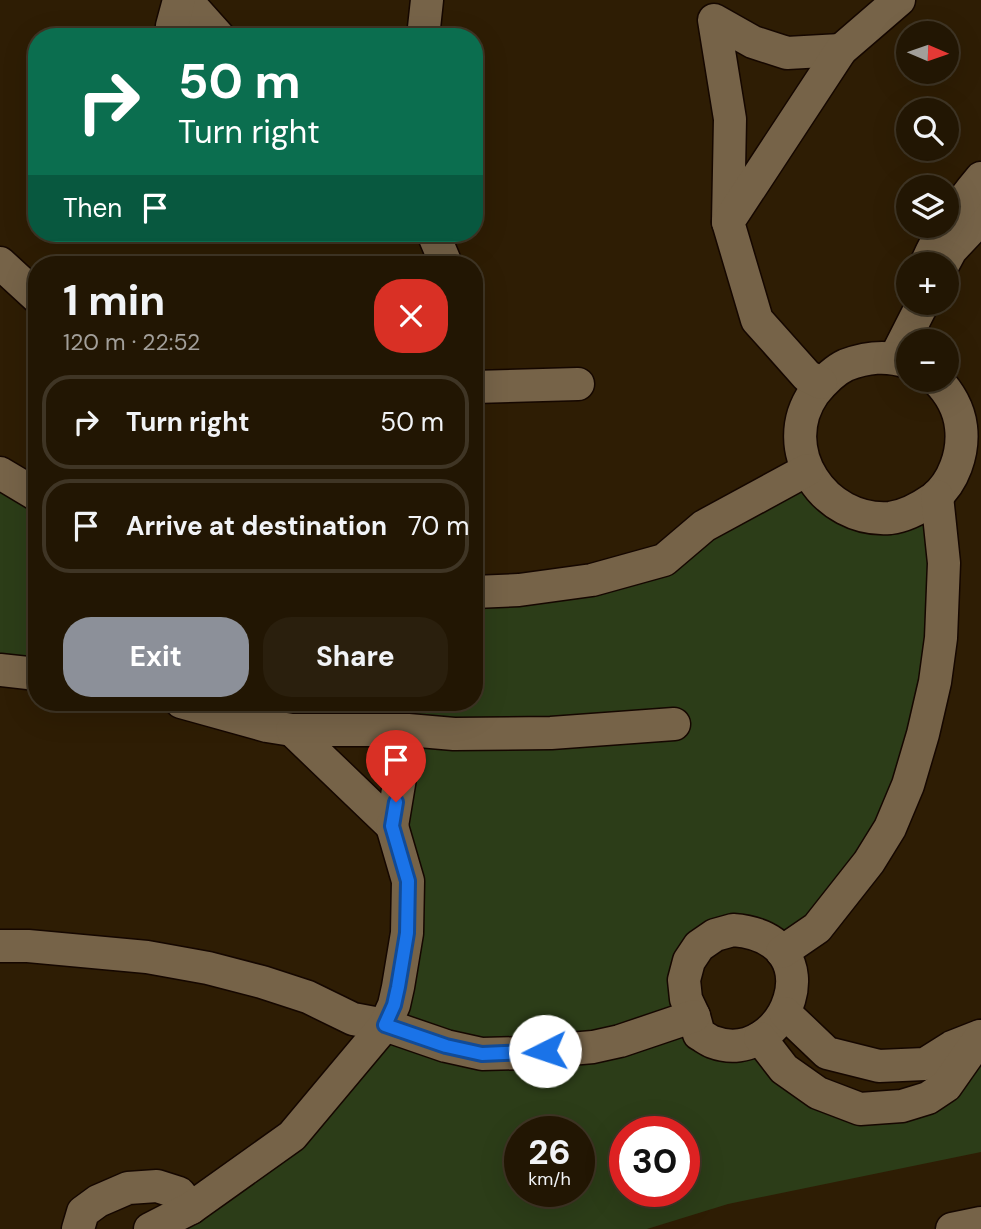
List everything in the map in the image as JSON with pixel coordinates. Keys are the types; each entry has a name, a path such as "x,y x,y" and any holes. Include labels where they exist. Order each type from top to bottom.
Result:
{"street":[{"path":"172,28 179,0"},
{"path":"186,0 211,28"},
{"path":"424,28 427,0"},
{"path":"728,222 841,50 899,0"},
{"path":"710,10 753,42 787,53 841,50"},
{"path":"710,10 730,119 728,222 757,320 807,376 821,383"},
{"path":"932,252 962,200 981,178"},
{"path":"950,252 981,218"},
{"path":"0,263 28,289"},
{"path":"895,359 899,329 905,315"},
{"path":"895,359 917,315"},
{"path":"895,359 860,360 839,369 821,383 807,407 801,434 807,470 821,492 841,508 865,517 891,518 916,510 937,496 952,476 961,452 961,426 954,402 946,392"},
{"path":"483,387 578,384"},
{"path":"483,587 519,590 592,580 664,560 704,526 807,470"},
{"path":"0,474 28,490"},
{"path":"782,952 817,928 869,862 890,828 908,785 935,682 941,638 944,563 937,496"},
{"path":"0,670 28,673"},
{"path":"213,711 292,730 408,730 454,734 551,733 674,724"},
{"path":"292,730 392,826"},
{"path":"150,1229 191,1208 292,1136 385,1025 396,996 407,933 408,881 392,826 408,730"},
{"path":"733,930 751,931 769,939 782,952 790,966 793,982 785,1013 760,1038 737,1045 713,1042 699,1034 686,999 684,980 689,961 699,946 715,935 733,930"},
{"path":"0,947 27,946 147,957 208,968 285,989 353,1019 385,1025 446,1046 482,1054 593,1047 620,1041 694,1016"},
{"path":"785,1013 827,1053 880,1066 925,1064 952,1047 981,1036"},
{"path":"760,1038 784,1069 807,1086 818,1093 860,1108 902,1106 928,1098 946,1086 981,1036"},
{"path":"78,1229 83,1212 98,1201 128,1188 157,1186 179,1193 191,1208"},
{"path":"952,1229 981,1223"}],"green space":[{"path":"807,470 865,517 937,496 944,563 908,784 817,928 769,939 699,946 694,1016 524,1053 385,1025 408,730 254,711 483,711 483,591 592,580"},
{"path":"0,473 28,490 28,673 0,670"},
{"path":"688,1022 744,1044 784,1069 902,1106 981,1036 981,1152 728,1204 647,1229 156,1229 286,1142 378,1031 440,1052"}],"route":[{"path":"396,802 392,826 408,881 407,933 394,1005 385,1025 446,1046 482,1054 545,1051"}]}
